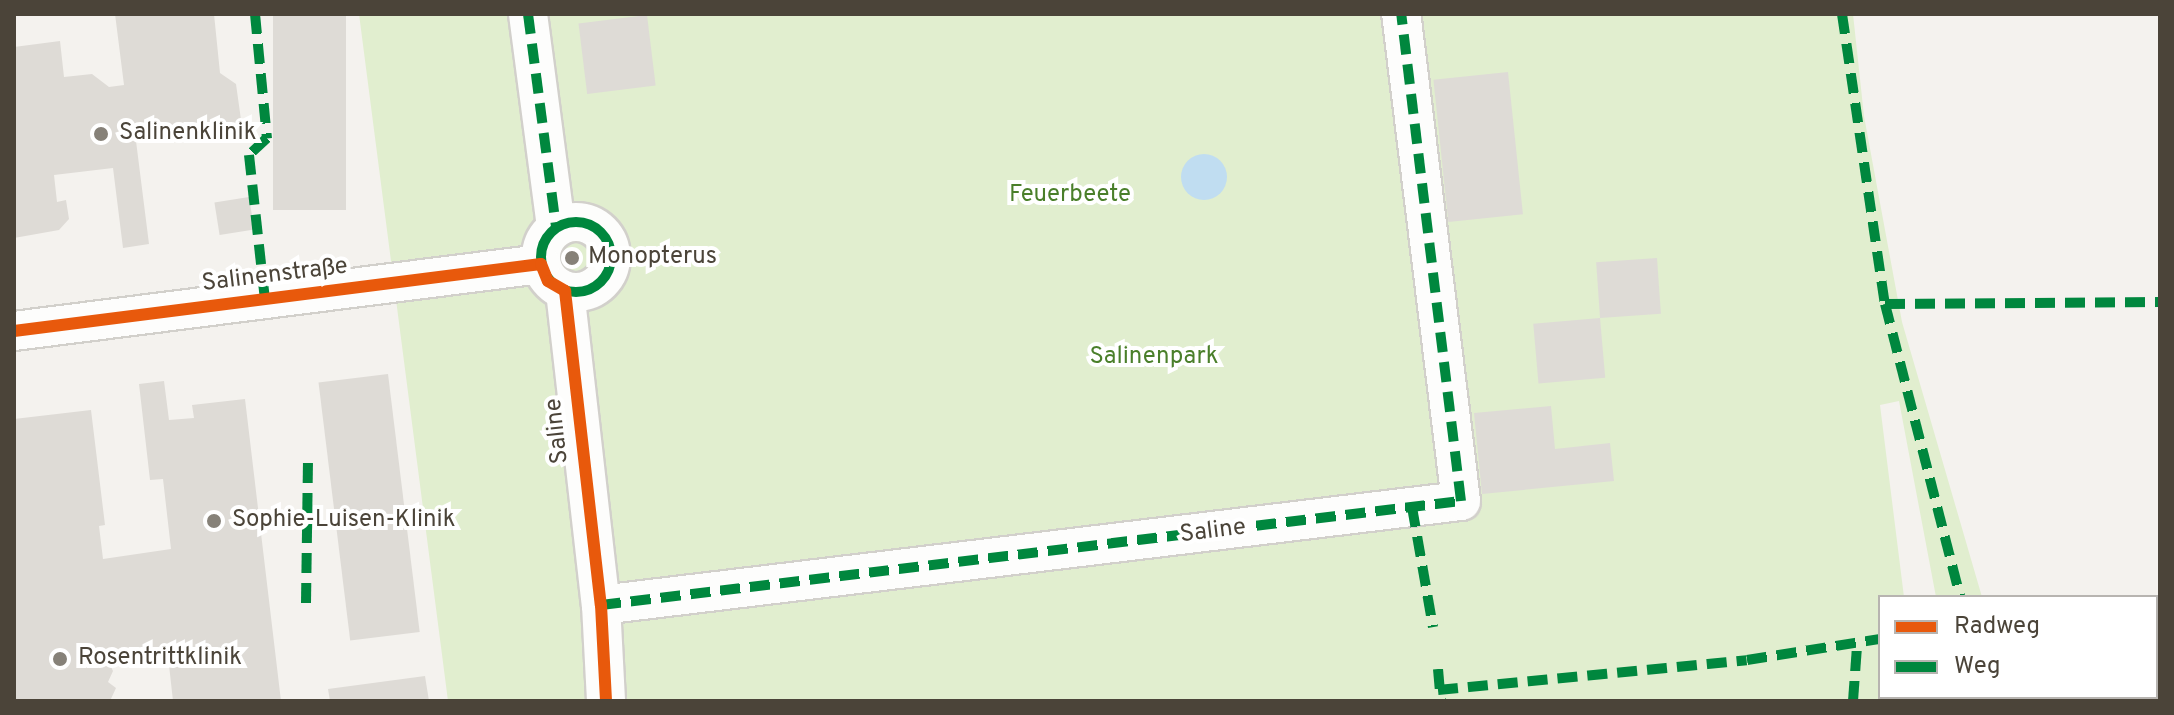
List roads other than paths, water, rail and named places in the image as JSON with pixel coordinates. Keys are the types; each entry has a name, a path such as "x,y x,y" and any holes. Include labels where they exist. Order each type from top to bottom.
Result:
{"street":[{"path":"528,14 556,226 573,221 591,224 605,235 612,252 610,270 599,284 583,292 553,277"},
{"name":"Saline","path":"556,226 544,240 553,277 601,605 1461,501 1401,14"},
{"name":"Salinenstraße","path":"14,331 553,277"},
{"path":"601,605 606,701"}],"water":[{"path":"1204,154 1220,161 1227,177 1220,193 1204,200 1188,193 1181,177 1188,161"}],"place":[{"name":"Salinenklinik","path":"101,134"},
{"name":"Monopterus","path":"572,258"},
{"name":"Sophie-Luisen-Klinik","path":"214,521"},
{"name":"Rosentrittklinik","path":"60,659"}],"park label":[{"name":"Feuerbeete","path":"1070,196"},
{"name":"Salinenpark","path":"1154,358"}]}
